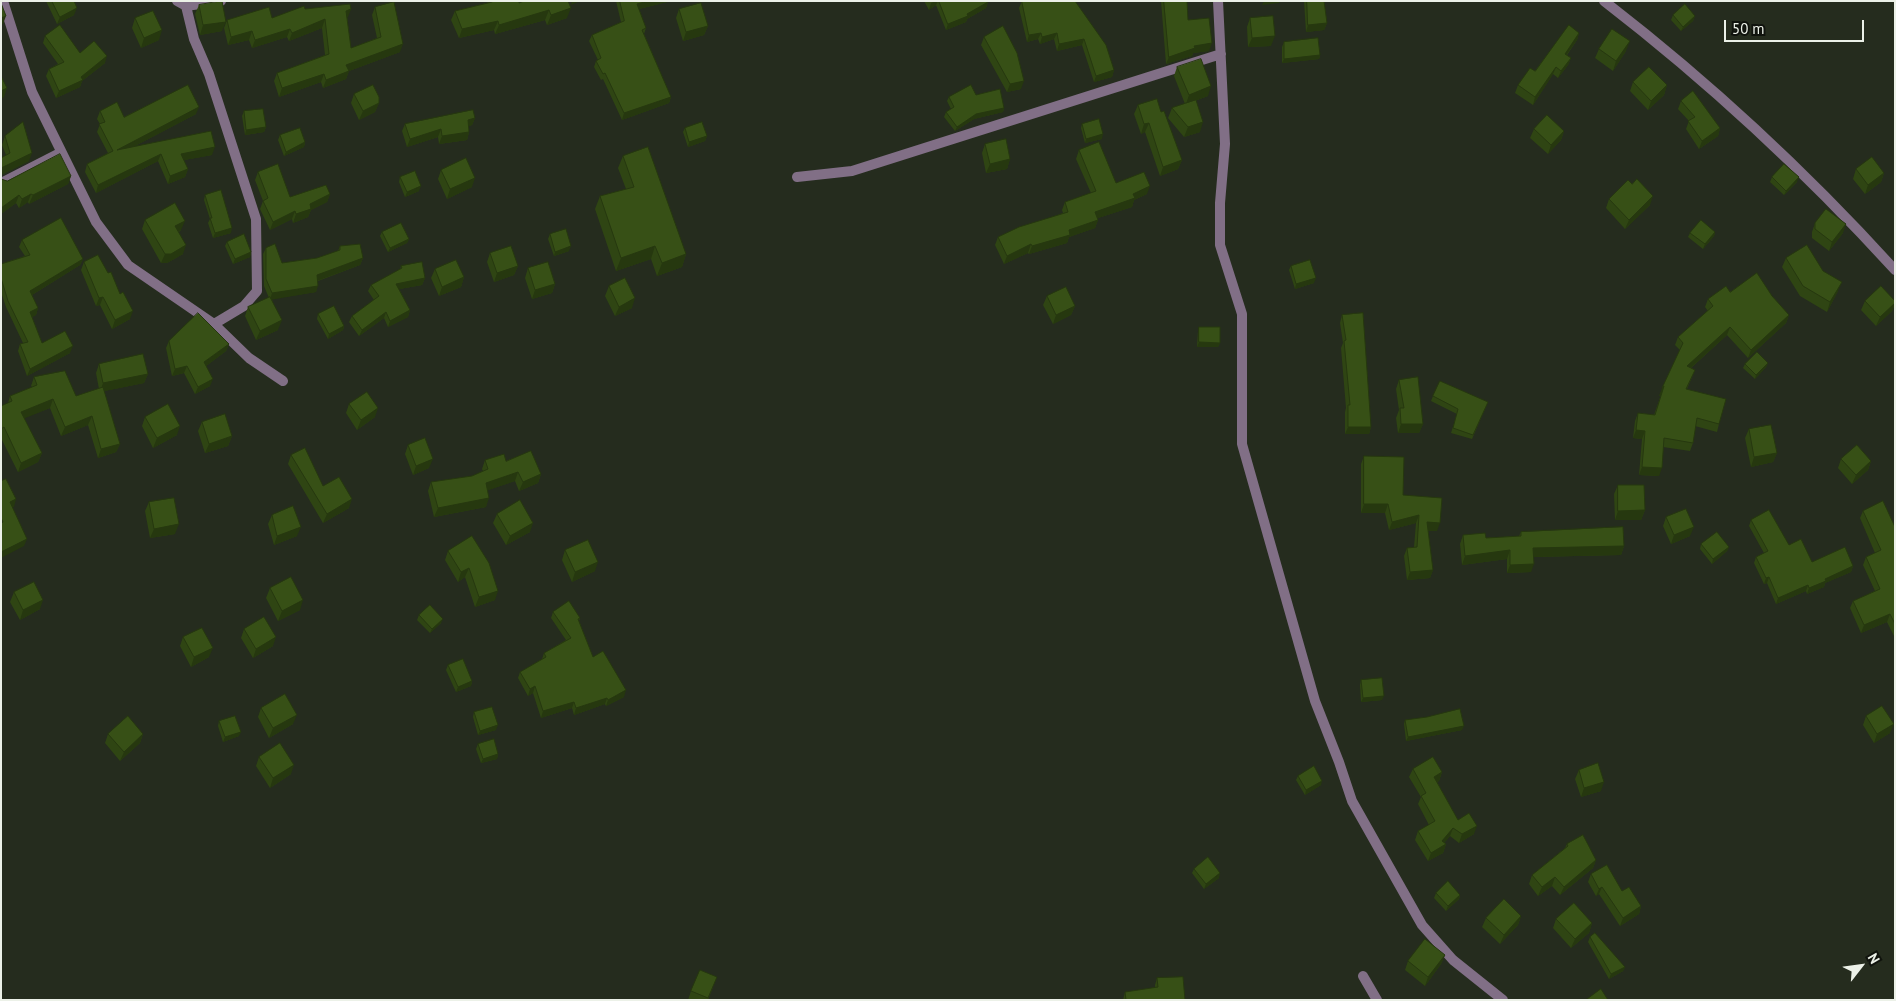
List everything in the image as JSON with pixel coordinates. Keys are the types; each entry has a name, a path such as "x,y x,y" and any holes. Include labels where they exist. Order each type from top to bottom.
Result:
{"street":[{"path":"3,1 32,92 60,153 96,222 128,265 214,324 249,358 283,381"},
{"path":"214,324 244,306 257,290 256,219 209,74 182,4 221,1"},
{"path":"1218,1 1225,144 1220,203 1220,245 1242,314 1242,444 1315,701 1340,762 1352,801 1422,925 1453,960 1503,1000"},
{"path":"1604,1 1674,56 1809,178 1895,270"},
{"path":"797,177 852,171 1221,54"},
{"path":"1,182 60,153"},
{"path":"1362,976 1377,1000"}],"building":[{"path":"52,1 74,1 77,8 60,17"},
{"path":"222,1 226,22 203,25 199,5"},
{"path":"492,1 519,1 519,3 524,1 568,1 571,8 551,15 549,10 499,25 498,21 462,29 455,11"},
{"path":"620,1 648,1 637,4 646,28 642,30 671,97 624,113 605,73 603,74 596,61 601,58 592,35 624,21"},
{"path":"939,1 988,2 967,14 968,16 948,24"},
{"path":"1022,1 1075,1 1106,45 1114,70 1096,76 1084,39 1059,44 1057,33 1042,37 1041,33 1029,35"},
{"path":"1164,1 1187,1 1188,20 1209,18 1212,43 1194,46 1195,48 1169,57"},
{"path":"1307,1 1324,1 1327,23 1308,25"},
{"path":"394,2 403,44 346,65 349,71 326,80 324,74 282,88 277,73 329,54 325,19 292,33 290,29 255,40 252,31 231,37 227,20 269,7 272,18 304,6 305,9 350,4 351,9 346,11 351,48 381,37 375,7"},
{"path":"1,3 6,16 1,18"},
{"path":"701,3 708,26 686,32 679,9"},
{"path":"1685,4 1695,16 1683,27 1673,15"},
{"path":"153,11 162,30 144,38 135,18"},
{"path":"1273,16 1275,36 1252,38 1250,18"},
{"path":"60,25 80,53 94,41 107,56 81,77 83,80 59,91 49,69 64,62 45,36"},
{"path":"1569,25 1579,33 1565,54 1571,58 1561,71 1556,67 1535,97 1518,85 1530,68 1535,71"},
{"path":"1003,26 1017,53 1024,81 1010,84 984,37"},
{"path":"1612,29 1630,41 1616,61 1599,49"},
{"path":"1318,38 1320,55 1284,59 1284,42"},
{"path":"1201,59 1211,86 1189,95 1177,67"},
{"path":"1649,67 1667,85 1651,101 1633,82"},
{"path":"1,76 7,88 1,91"},
{"path":"188,85 199,107 117,150 211,131 215,147 181,154 188,169 170,176 161,154 98,185 87,164 113,151 99,124 105,122 100,111 117,102 124,117"},
{"path":"373,85 379,97 379,103 363,111 354,94"},
{"path":"971,85 976,95 1000,89 1004,108 976,114 957,127 946,112 954,107 949,97"},
{"path":"1693,91 1720,128 1702,141 1688,121 1695,117 1681,101"},
{"path":"1157,99 1161,112 1164,111 1182,160 1163,167 1149,123 1144,124 1138,105"},
{"path":"1196,100 1203,122 1188,127 1172,108"},
{"path":"263,109 266,127 246,130 244,111"},
{"path":"473,110 475,118 468,120 469,132 442,136 441,129 410,139 405,124"},
{"path":"1547,115 1564,131 1551,145 1534,129"},
{"path":"1099,119 1103,134 1086,139 1082,124"},
{"path":"23,122 32,153 1,168 1,158 10,153 5,136"},
{"path":"702,122 707,136 689,142 685,128"},
{"path":"300,128 305,142 286,152 280,135"},
{"path":"1006,139 1010,159 990,164 985,144"},
{"path":"1099,142 1116,183 1144,172 1150,186 1133,194 1135,198 1095,212 1098,220 1069,230 1070,235 1032,246 1031,244 1007,256 998,237 1019,227 1068,212 1065,202 1096,191 1079,150"},
{"path":"648,147 686,254 662,263 655,246 621,258 600,196 634,187 623,156"},
{"path":"60,154 71,176 33,195 31,194 22,199 19,195 1,208 1,179 7,181"},
{"path":"1872,157 1884,173 1868,185 1856,169"},
{"path":"466,158 475,178 450,189 441,170"},
{"path":"278,164 290,197 326,185 330,194 310,204 311,209 296,214 295,211 273,222 263,201 268,198 258,172"},
{"path":"1784,164 1799,177 1786,191 1772,177"},
{"path":"415,171 421,186 407,192 400,177"},
{"path":"1637,179 1653,196 1629,220 1609,199 1628,180 1632,184"},
{"path":"221,190 232,228 215,233 205,195"},
{"path":"175,203 185,221 175,226 186,245 171,254 165,254 145,220"},
{"path":"1826,209 1846,224 1832,242 1815,229 1815,223"},
{"path":"61,218 83,259 30,291 38,308 30,312 42,343 65,331 73,346 30,369 20,344 28,342 8,301 1,278 1,264 30,255 22,240"},
{"path":"1701,220 1715,232 1705,244 1690,233"},
{"path":"401,223 409,239 390,248 382,232"},
{"path":"566,229 571,246 555,252 550,234"},
{"path":"244,234 251,252 235,259 227,242"},
{"path":"275,244 282,263 317,258 340,250 340,246 360,244 363,258 317,275 318,286 272,293 266,279 266,248"},
{"path":"1807,245 1823,271 1842,282 1830,302 1803,286 1786,258"},
{"path":"511,246 518,266 497,273 490,253"},
{"path":"98,255 108,273 111,272 120,294 123,292 133,311 115,320 103,297 99,298 84,262"},
{"path":"456,260 464,277 442,287 435,269"},
{"path":"1310,260 1316,278 1296,284 1291,266"},
{"path":"422,262 425,278 396,284 410,310 390,321 386,312 362,330 352,316 379,296 371,285 402,268 401,266"},
{"path":"548,262 555,284 535,290 528,268"},
{"path":"1757,273 1772,296 1789,315 1751,350 1730,327 1687,366 1695,370 1686,389 1726,399 1719,424 1697,418 1693,443 1664,438 1662,468 1642,467 1645,431 1636,430 1638,413 1655,415 1664,386 1662,388 1683,343 1678,337 1713,306 1708,299 1726,286 1730,292"},
{"path":"625,278 635,298 619,307 609,286"},
{"path":"1881,286 1895,303 1880,317 1865,301"},
{"path":"1066,287 1075,306 1056,315 1047,296"},
{"path":"270,297 282,320 260,331 248,307"},
{"path":"334,306 344,326 329,334 318,314"},
{"path":"198,313 229,344 204,362 213,379 198,387 187,366 175,369 169,341"},
{"path":"1363,313 1371,427 1348,427 1348,405 1350,405 1344,341 1346,340 1342,315"},
{"path":"1199,327 1220,327 1220,343 1199,342"},
{"path":"1757,352 1768,363 1756,375 1745,364"},
{"path":"143,354 148,374 103,383 99,364"},
{"path":"65,371 76,396 103,387 120,444 101,449 92,416 65,427 53,399 21,412 42,453 21,463 4,427 1,429 1,406 12,401 10,396 37,385 34,377"},
{"path":"1418,377 1423,424 1401,424 1400,408 1404,408 1399,380"},
{"path":"1440,381 1488,402 1473,435 1453,428 1458,409 1433,396"},
{"path":"367,392 378,408 361,420 349,404"},
{"path":"168,404 180,426 157,438 145,417"},
{"path":"225,414 232,436 209,444 202,422"},
{"path":"1771,425 1777,453 1754,457 1749,429"},
{"path":"425,438 433,459 416,466 408,445"},
{"path":"1857,445 1871,461 1856,475 1841,459"},
{"path":"305,448 323,486 339,477 352,499 327,514 291,455"},
{"path":"531,451 541,474 523,482 518,472 486,483 489,498 438,508 431,482 472,476 488,469 485,460 504,454 506,461"},
{"path":"1364,456 1404,457 1403,495 1442,498 1440,523 1427,522 1433,570 1410,572 1407,548 1417,547 1419,515 1392,522 1388,504 1364,504"},
{"path":"6,479 16,499 10,502 27,539 1,552 1,523 3,522 1,518 1,481"},
{"path":"1618,485 1644,485 1645,510 1618,511"},
{"path":"174,498 179,524 154,529 149,502"},
{"path":"520,500 533,523 510,536 497,514"},
{"path":"1883,501 1895,527 1895,624 1890,614 1864,625 1853,601 1880,589 1866,557 1881,550 1863,511"},
{"path":"293,506 301,527 277,536 272,515"},
{"path":"1686,509 1694,527 1674,535 1666,517"},
{"path":"1769,510 1789,545 1801,539 1812,562 1845,547 1853,566 1825,579 1826,581 1809,588 1808,585 1778,598 1769,577 1766,578 1756,557 1768,551 1751,520"},
{"path":"1623,527 1624,546 1533,548 1534,564 1510,565 1510,550 1465,556 1463,535 1485,533 1486,538 1521,536 1521,532"},
{"path":"1717,532 1729,547 1713,559 1701,544"},
{"path":"472,536 489,563 498,591 479,597 469,568 461,572 448,551"},
{"path":"588,540 598,562 575,572 565,550"},
{"path":"291,577 303,600 282,611 270,588"},
{"path":"34,582 43,600 23,610 14,592"},
{"path":"569,601 580,618 578,619 593,657 603,651 626,690 608,700 607,698 576,708 574,702 543,711 535,686 530,689 520,672 546,657 544,653 571,638 553,612"},
{"path":"430,605 443,619 432,629 419,615"},
{"path":"264,617 276,637 256,649 244,629"},
{"path":"202,628 213,648 194,657 183,637"},
{"path":"463,659 472,681 458,687 448,665"},
{"path":"1382,678 1384,696 1363,698 1361,680"},
{"path":"285,694 297,715 273,728 261,708"},
{"path":"1882,706 1894,724 1877,734 1866,716"},
{"path":"492,707 498,725 480,731 474,712"},
{"path":"1460,709 1464,726 1408,737 1405,720"},
{"path":"128,716 143,734 124,752 108,734"},
{"path":"235,716 241,732 225,737 219,721"},
{"path":"494,739 498,754 483,759 478,744"},
{"path":"280,743 294,765 273,778 259,757"},
{"path":"1433,757 1442,772 1434,777 1458,820 1469,813 1477,826 1462,834 1453,828 1442,841 1446,844 1431,853 1418,831 1435,821 1421,796 1426,793 1413,769"},
{"path":"1598,763 1604,782 1584,788 1579,770"},
{"path":"1314,766 1322,781 1306,790 1298,776"},
{"path":"1583,835 1596,860 1564,887 1555,877 1542,887 1532,875 1568,846 1567,844"},
{"path":"1208,857 1220,873 1206,884 1194,869"},
{"path":"1607,865 1622,891 1629,887 1641,906 1623,918 1602,887 1599,889 1591,874"},
{"path":"1448,881 1460,895 1448,906 1436,893"},
{"path":"1504,899 1521,916 1504,935 1486,918"},
{"path":"1574,903 1592,923 1575,939 1556,919"},
{"path":"1595,933 1625,967 1611,974 1590,937"},
{"path":"1425,939 1445,955 1428,977 1408,961"},
{"path":"700,970 717,977 708,998 691,991"},
{"path":"1183,977 1185,1000 1126,1000 1125,992 1158,987 1157,978"},
{"path":"1601,989 1608,1000 1586,1000"}]}
